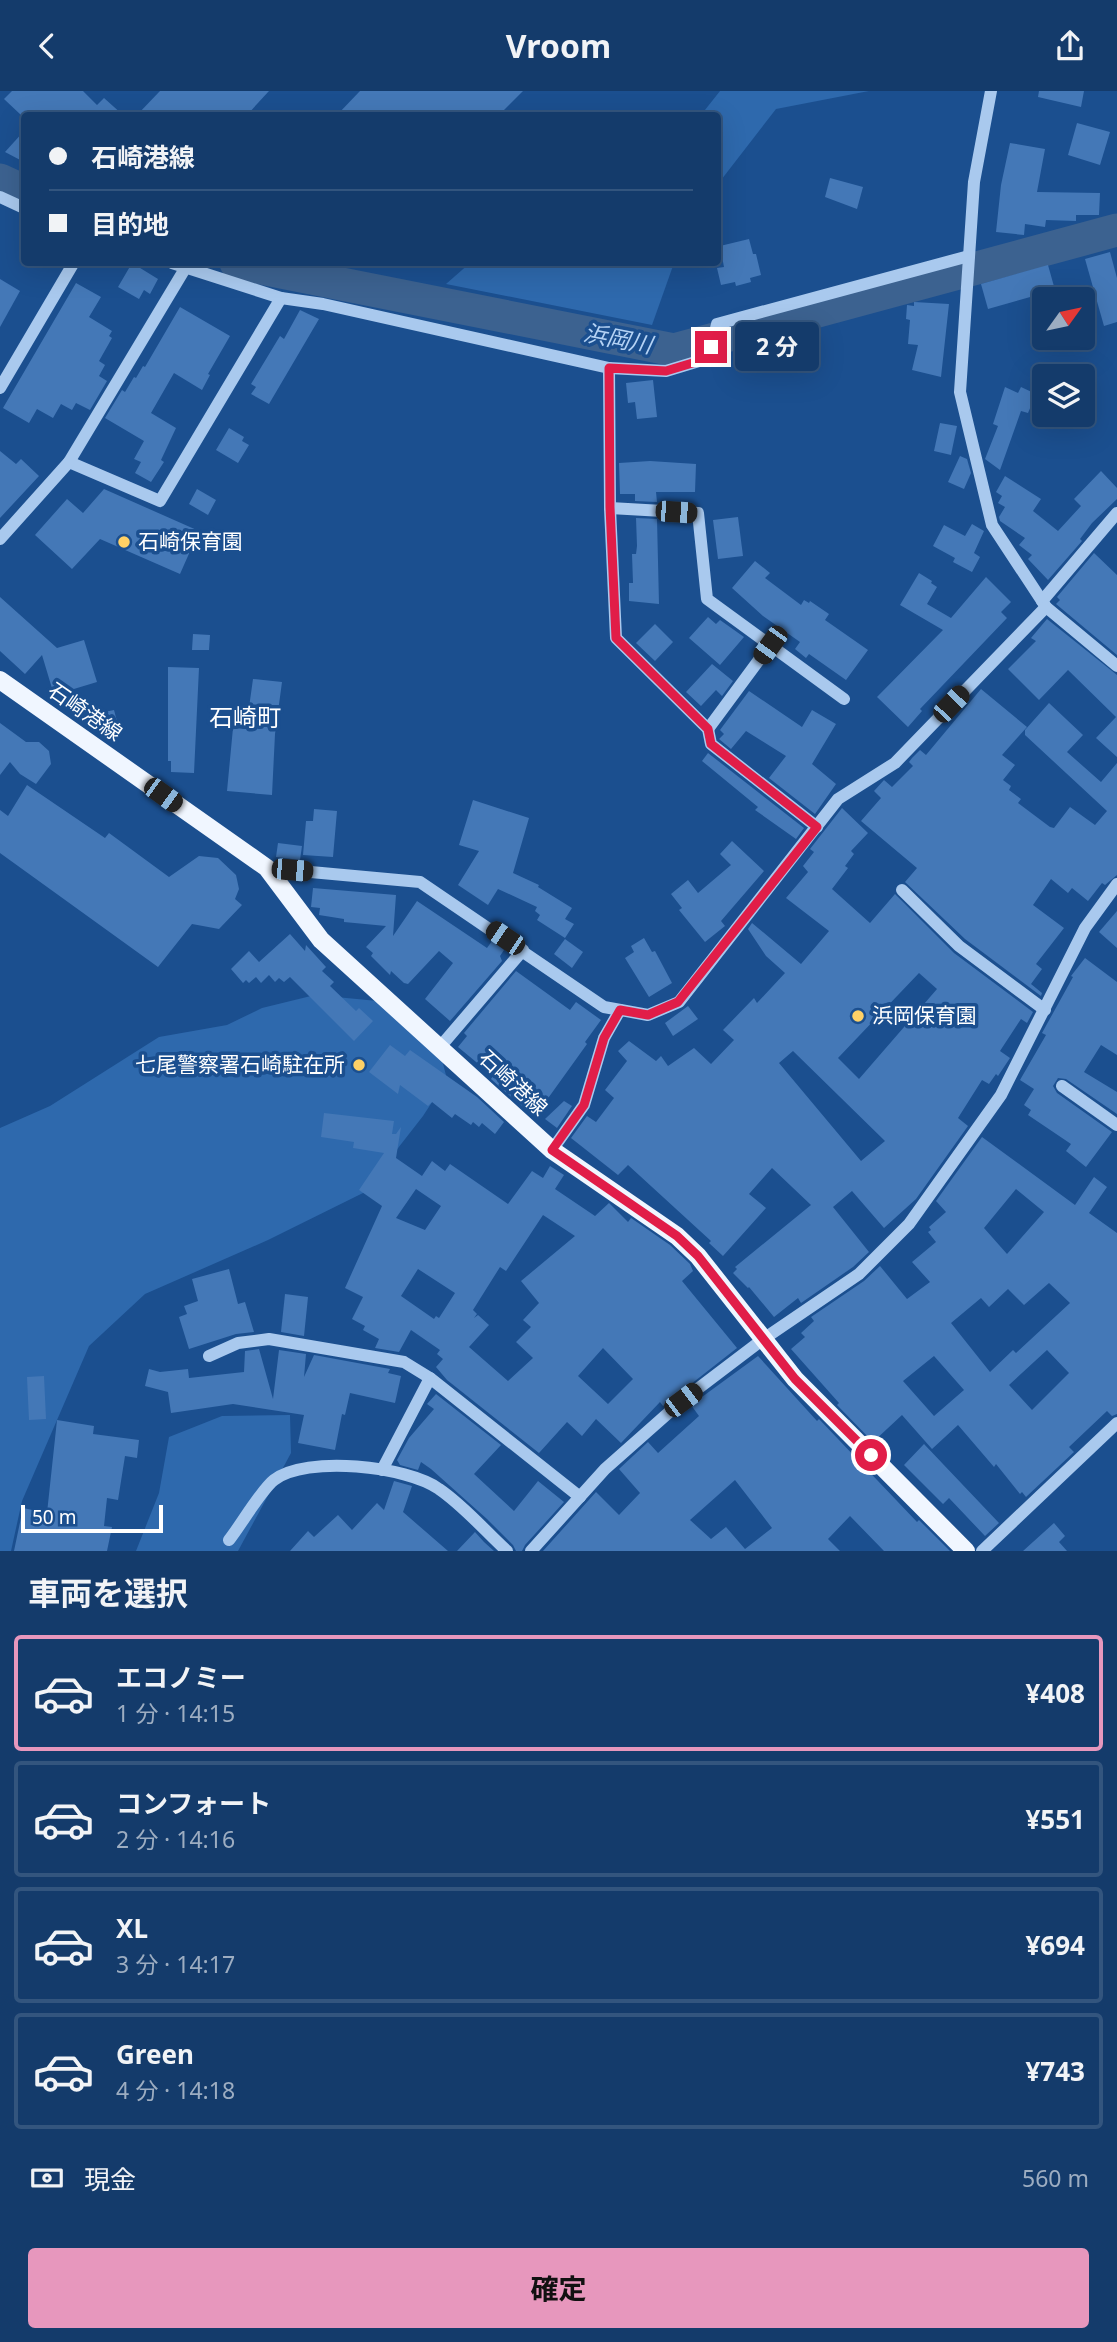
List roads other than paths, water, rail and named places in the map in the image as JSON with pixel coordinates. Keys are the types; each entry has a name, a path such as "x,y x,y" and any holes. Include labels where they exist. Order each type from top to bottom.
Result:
{"main road":[{"name":"石崎港線","path":"0,680 267,868 321,940 552,1150 677,1236 698,1256 795,1379 966,1551"}],"street":[{"path":"991,91 974,182 960,392 992,524 1044,604 1117,666"},
{"path":"0,197 21,207"},
{"path":"182,266 281,297 609,368 666,371 709,358 717,324 968,259"},
{"path":"0,387 72,266"},
{"path":"0,539 69,462 186,267"},
{"path":"69,462 160,501 281,297"},
{"path":"609,368 610,507 616,638 708,729 711,744 817,827"},
{"path":"610,507 698,513 707,599 844,699"},
{"path":"267,868 420,882 604,1007 648,1015 678,1002 838,799 895,763 1044,604 1117,513"},
{"path":"708,729 770,645"},
{"path":"531,1551 605,1469 683,1400 762,1340 859,1274 909,1224 1001,1094 1085,928 1117,884"},
{"path":"902,890 960,946 1045,1010"},
{"path":"440,1047 523,950"},
{"path":"552,1150 584,1105 604,1038 620,1010"},
{"path":"1062,1086 1117,1125"},
{"path":"209,1356 238,1343 269,1339 404,1362 430,1378 580,1497"},
{"path":"382,1470 430,1378"},
{"path":"982,1551 1116,1424"},
{"path":"229,1540 271,1481 287,1471 305,1467 382,1470 412,1477 438,1488 507,1551"}],"waterway":[{"name":"浜岡川","path":"0,180 21,190"},
{"name":"浜岡川","path":"251,266 674,350 1117,230"}],"place":[{"name":"石崎保育園","path":"124,542"},
{"name":"浜岡保育園","path":"858,1016"},
{"name":"七尾警察署石崎駐在所","path":"359,1065"}],"district":[{"name":"石崎町","path":"245,718"}]}
